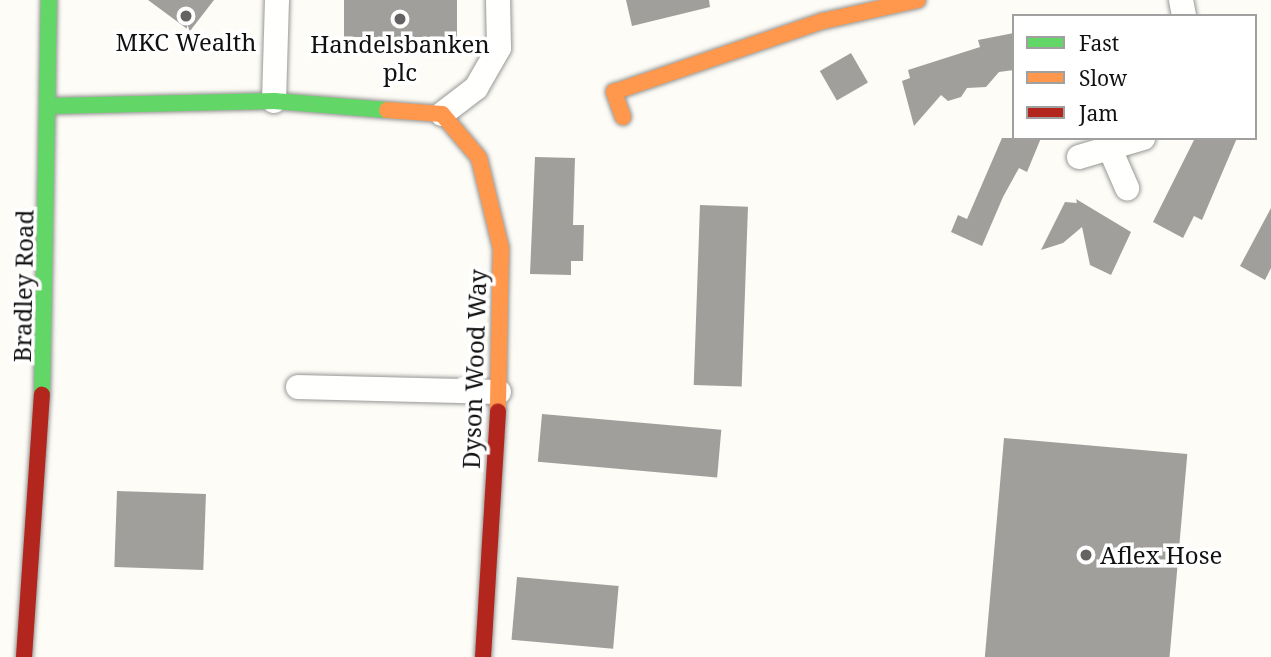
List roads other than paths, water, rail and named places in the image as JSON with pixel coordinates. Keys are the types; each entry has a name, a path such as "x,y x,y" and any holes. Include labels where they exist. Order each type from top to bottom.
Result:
{"street":[{"name":"Bradley Road","path":"24,657 46,338 49,0"},
{"path":"274,101 277,0"},
{"path":"49,106 274,101 442,114 476,88 499,48 498,0"},
{"path":"623,117 614,92 865,6 918,0"},
{"name":"Dyson Wood Way","path":"442,114 479,158 501,248 499,392 483,657"},
{"path":"1079,157 1137,140"},
{"path":"1110,149 1127,188"},
{"path":"298,387 499,392"}],"place":[{"name":"MKC Wealth","path":"186,16"},
{"name":"Handelsbanken plc","path":"400,19"},
{"name":"Aflex Hose","path":"1086,555"}]}
